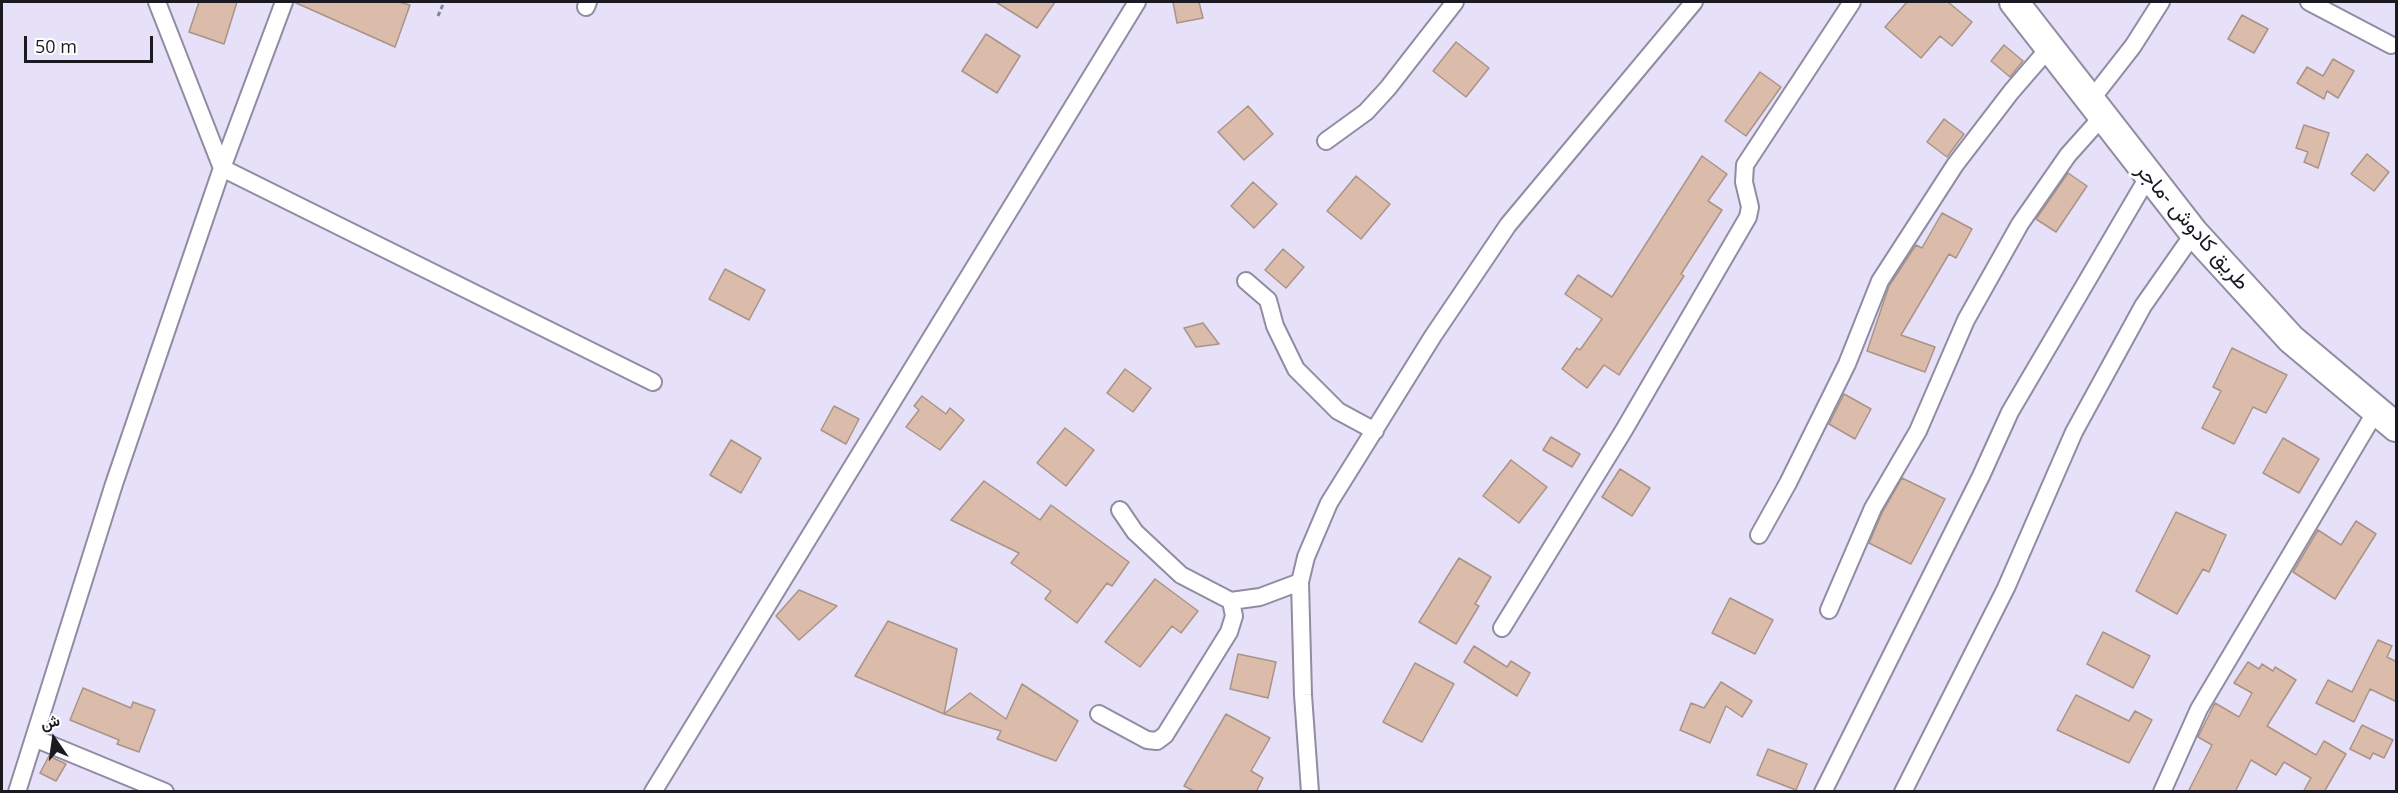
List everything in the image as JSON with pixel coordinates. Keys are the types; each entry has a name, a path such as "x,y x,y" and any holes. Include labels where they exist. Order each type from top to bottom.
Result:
{"highway":[{"name":"طريق كادوش -ماجر","path":"2014,2 2148,177 2194,233 2291,339 2386,419"}],"street":[{"path":"157,2 194,102 222,168 653,382"},
{"path":"17,792 114,484 222,168 284,2"},
{"path":"653,792 1137,2"},
{"path":"1326,141 1366,112 1388,88 1455,2"},
{"path":"1310,792 1303,695 1300,582 1306,557 1329,503 1433,336 1508,225 1694,2"},
{"path":"1502,628 1624,430 1748,217 1750,207 1744,182 1745,165 1852,2"},
{"path":"1829,609 1873,508 1918,431 1966,320 2025,215 2068,155 2161,2"},
{"path":"2309,2 2391,45"},
{"path":"1759,535 1788,483 1847,364 1880,281 1956,165 2011,92 2049,48"},
{"path":"1823,792 1981,476 2010,412 2148,177"},
{"path":"1903,792 2006,588 2074,432 2143,306 2194,233"},
{"path":"1246,281 1268,300 1275,326 1296,369 1338,411 1375,431"},
{"path":"2162,792 2199,709 2386,419"},
{"path":"1120,510 1135,532 1181,575 1232,601 1260,597 1300,582"},
{"path":"1099,714 1148,740 1157,741 1165,735 1229,632 1234,616 1232,601"},
{"path":"34,738 165,792"}],"path":[{"path":"438,16 444,2"}],"building":[{"path":"199,2 237,2 224,44 189,32"},
{"path":"294,2 399,2 410,5 395,47"},
{"path":"996,2 1055,2 1037,28"},
{"path":"1173,2 1199,2 1203,18 1177,23"},
{"path":"1907,2 1948,2 1972,22 1952,46 1940,36 1921,58 1885,27"},
{"path":"2242,15 2268,29 2254,53 2228,39"},
{"path":"986,34 1020,56 997,93 962,71"},
{"path":"1456,42 1489,68 1466,97 1433,71"},
{"path":"2004,45 2023,61 2010,77 1991,61"},
{"path":"2333,59 2354,71 2338,98 2327,91 2324,99 2297,83 2307,67 2323,76"},
{"path":"1760,72 1781,87 1746,136 1725,121"},
{"path":"1248,106 1273,134 1244,160 1218,132"},
{"path":"1944,119 1964,134 1947,157 1927,142"},
{"path":"2304,125 2329,133 2318,168 2304,162 2308,152 2296,148"},
{"path":"2367,154 2389,172 2374,191 2351,174"},
{"path":"1702,156 1727,174 1708,201 1722,210 1681,274 1684,276 1619,375 1604,365 1587,388 1562,369 1577,348 1580,350 1602,319 1565,294 1578,275 1612,297"},
{"path":"2068,173 2087,186 2056,232 2036,219"},
{"path":"1356,176 1390,204 1361,239 1327,211"},
{"path":"1253,182 1277,204 1254,228 1231,206"},
{"path":"1942,213 1972,229 1956,258 1949,254 1901,335 1935,347 1925,372 1867,351 1889,286 1916,245 1922,248"},
{"path":"1283,249 1304,267 1286,288 1265,270"},
{"path":"725,269 765,290 749,320 709,299"},
{"path":"1203,323 1219,344 1196,347 1184,328"},
{"path":"2232,348 2287,375 2266,413 2253,407 2234,444 2202,428 2221,391 2213,387"},
{"path":"1125,369 1151,388 1133,412 1107,393"},
{"path":"1844,394 1871,409 1855,439 1829,424"},
{"path":"922,396 946,414 950,408 964,420 940,450 906,427 919,410 914,406"},
{"path":"834,406 859,419 846,444 821,430"},
{"path":"1065,428 1094,450 1066,486 1037,463"},
{"path":"1551,437 1580,454 1572,467 1543,450"},
{"path":"2283,438 2319,459 2299,493 2263,473"},
{"path":"731,440 761,458 741,493 710,475"},
{"path":"1511,460 1547,487 1519,523 1483,496"},
{"path":"1620,469 1650,488 1632,516 1602,497"},
{"path":"1902,478 1945,499 1911,564 1869,543 1882,513"},
{"path":"984,481 1040,520 1051,505 1129,562 1112,586 1107,583 1077,623 1045,599 1051,591 1011,563 1019,553 951,520"},
{"path":"2176,512 2226,535 2209,572 2203,569 2177,614 2136,591"},
{"path":"2356,521 2376,534 2335,599 2293,572 2318,530 2341,545"},
{"path":"1459,558 1491,577 1475,604 1479,606 1456,644 1419,622"},
{"path":"1155,579 1198,611 1181,633 1172,626 1140,667 1105,642"},
{"path":"799,590 837,606 799,640 776,616"},
{"path":"1730,598 1773,620 1755,654 1712,633"},
{"path":"888,621 957,649 944,714 855,676"},
{"path":"2103,632 2150,656 2133,688 2087,664"},
{"path":"2378,640 2392,646 2387,657 2397,662 2397,702 2370,689 2354,722 2316,703 2328,680 2352,692"},
{"path":"1474,646 1507,667 1511,661 1530,673 1517,696 1464,662"},
{"path":"1238,654 1276,662 1268,698 1230,689"},
{"path":"2248,662 2259,669 2262,664 2273,671 2275,667 2296,680 2267,726 2316,755 2324,741 2346,754 2324,792 2303,792 2311,778 2284,762 2276,775 2251,760 2235,792 2188,792 2212,745 2198,737 2215,703 2239,717 2252,693 2234,683"},
{"path":"1415,663 1454,684 1422,742 1383,722"},
{"path":"1721,682 1752,701 1742,717 1726,706 1710,743 1680,730 1691,703 1704,708"},
{"path":"1022,684 1078,721 1056,761 997,739 1001,731 944,714 970,693 1006,719"},
{"path":"83,688 131,708 133,702 155,710 139,752 117,744 119,740 70,720"},
{"path":"2076,695 2129,721 2135,711 2152,720 2129,763 2057,730"},
{"path":"1226,714 1270,738 1251,771 1263,778 1256,792 1196,792 1184,786"},
{"path":"2362,725 2393,740 2384,758 2373,753 2370,759 2350,749"},
{"path":"1768,749 1807,764 1796,790 1757,775"},
{"path":"49,756 66,764 56,781 40,773"}]}
